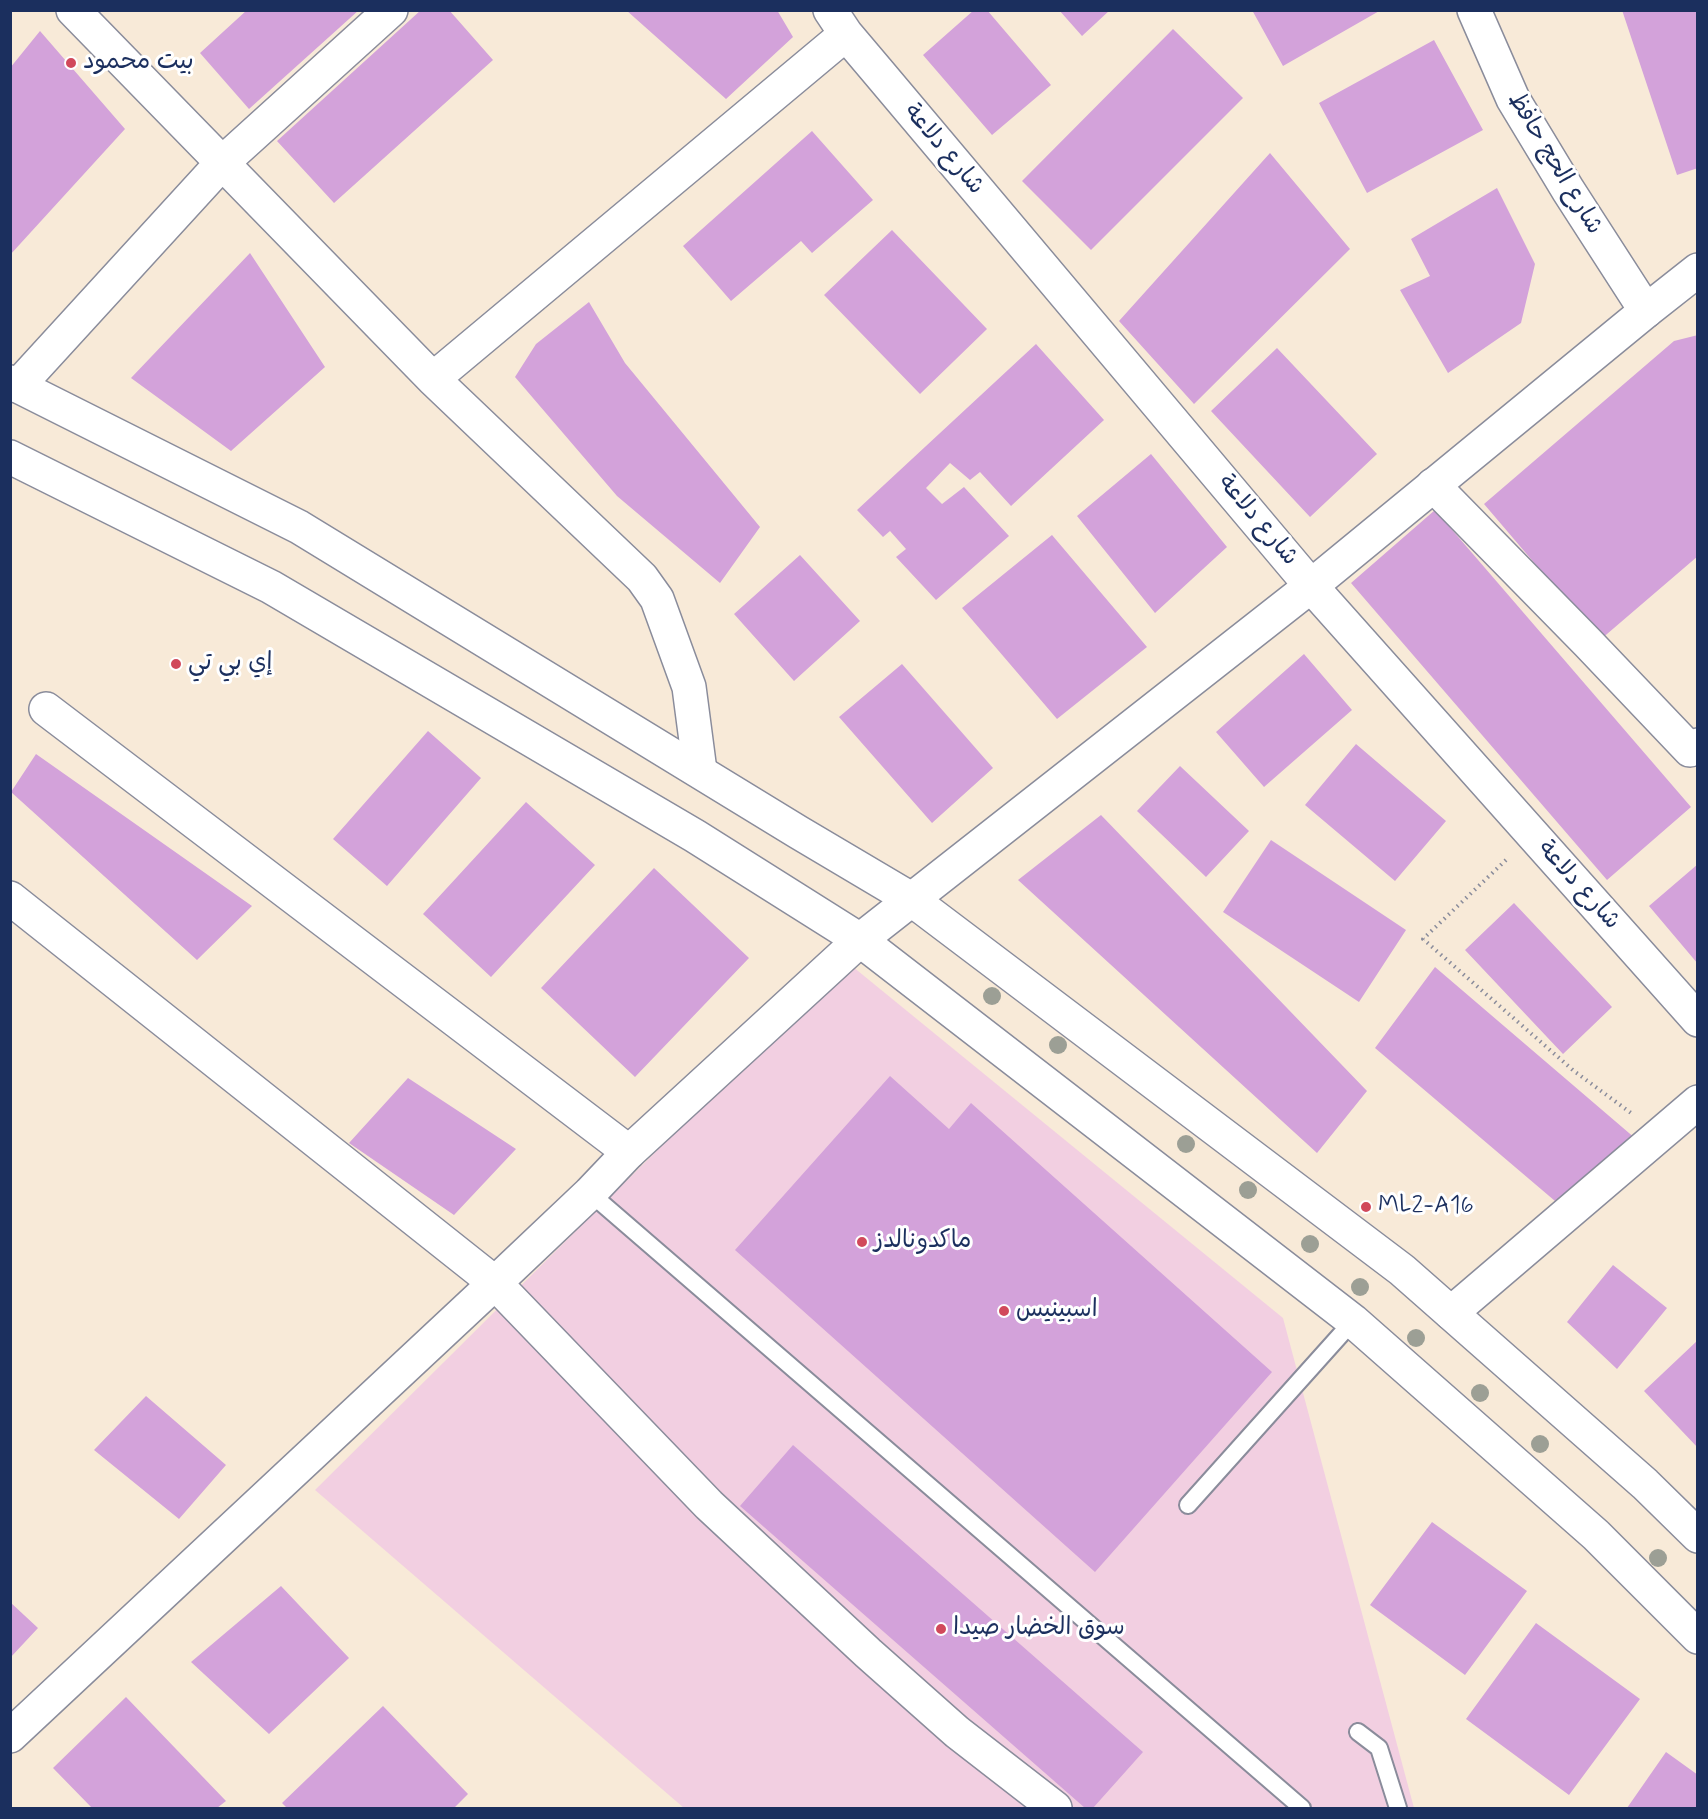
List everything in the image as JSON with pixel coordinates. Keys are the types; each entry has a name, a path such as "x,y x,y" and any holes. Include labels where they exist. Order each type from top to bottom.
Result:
{"main road":[{"path":"73,10 433,379 642,578 657,599 689,687 700,771"},
{"path":"391,10 222,163 14,384 299,527 911,899 1402,1270 1645,1484 1698,1536"},
{"name":"شارع الحج حافظ","path":"1474,10 1513,99 1646,311"},
{"path":"433,379 839,18"},
{"name":"شارع دلاعة","path":"839,18 1311,586 1698,1020"},
{"path":"10,1736 495,1283 590,1193 629,1152 860,940 1311,586 1698,270"},
{"path":"10,457 271,587 695,836 860,940 1353,1321 1596,1535 1698,1637"},
{"path":"1433,485 1690,750 1698,745"},
{"path":"46,709 629,1152"},
{"path":"10,898 495,1283 709,1505 868,1653 957,1732 1055,1809"},
{"path":"1451,1313 1698,1102"}],"lane":[{"path":"590,1193 1302,1809"},
{"path":"1188,1505 1353,1321"},
{"path":"1358,1732 1379,1748 1398,1809"}],"path":[{"path":"1533,835 1423,939 1574,1071 1659,1134"}],"shaded area":[{"path":"847,962 1283,1318 1414,1808 684,1808 315,1490"}],"building":[{"path":"247,10 359,10 249,109 200,53"},
{"path":"421,10 449,10 493,60 334,203 277,141"},
{"path":"626,10 777,10 793,37 726,99"},
{"path":"974,10 987,10 1051,85 992,135 923,55"},
{"path":"1059,10 1110,10 1082,36"},
{"path":"1252,10 1381,10 1283,66"},
{"path":"1622,10 1698,10 1698,168 1677,175"},
{"path":"1173,29 1243,98 1091,250 1022,181"},
{"path":"40,31 125,129 10,255 10,68"},
{"path":"1434,40 1483,130 1367,193 1319,103"},
{"path":"812,131 873,200 812,253 801,241 731,301 683,246"},
{"path":"1270,153 1350,249 1194,404 1119,321"},
{"path":"1497,188 1535,264 1521,323 1448,373 1400,290 1430,276 1411,239"},
{"path":"892,230 987,329 920,394 824,295"},
{"path":"250,253 325,367 231,451 131,378"},
{"path":"589,302 625,363 760,527 720,583 617,496 515,377 536,344"},
{"path":"1698,335 1698,556 1600,640 1484,504 1674,341"},
{"path":"1036,344 1104,420 1011,506 980,472 970,480 950,463 926,488 942,504 964,487 1009,536 936,600 896,557 906,549 890,531 883,537 857,510"},
{"path":"1277,348 1377,454 1310,517 1211,411"},
{"path":"1151,454 1227,547 1155,613 1077,516"},
{"path":"1435,510 1691,807 1607,880 1351,583"},
{"path":"1052,535 1147,647 1057,719 962,608"},
{"path":"800,555 860,621 794,681 734,614"},
{"path":"1304,654 1352,710 1264,787 1216,732"},
{"path":"902,664 993,768 932,823 839,717"},
{"path":"428,731 481,778 387,886 333,839"},
{"path":"1356,744 1446,821 1395,881 1305,805"},
{"path":"36,754 252,906 197,960 11,792"},
{"path":"1180,766 1249,831 1206,877 1137,811"},
{"path":"526,802 595,865 491,977 423,914"},
{"path":"1101,815 1367,1091 1317,1153 1018,880"},
{"path":"1271,840 1406,930 1359,1002 1223,912"},
{"path":"1698,864 1698,964 1649,906"},
{"path":"654,868 749,958 635,1077 541,988"},
{"path":"1514,903 1612,1007 1563,1054 1465,950"},
{"path":"1435,967 1636,1139 1555,1201 1375,1048"},
{"name":"اسبينيس","path":"890,1076 949,1129 971,1103 1272,1372 1095,1572 735,1250"},
{"path":"408,1078 516,1149 454,1215 349,1143"},
{"path":"1613,1265 1667,1308 1617,1369 1567,1322"},
{"path":"1698,1340 1698,1448 1644,1391"},
{"path":"146,1396 226,1465 179,1519 94,1450"},
{"name":"سوق الخضار صيدا","path":"793,1445 1143,1752 1093,1808 1085,1808 740,1506"},
{"path":"1432,1522 1527,1591 1465,1675 1370,1605"},
{"path":"281,1586 349,1658 269,1734 191,1662"},
{"path":"10,1602 38,1628 10,1658"},
{"path":"1536,1623 1640,1699 1569,1795 1466,1719"},
{"path":"126,1697 226,1801 217,1808 92,1808 53,1768"},
{"path":"383,1706 468,1794 454,1808 287,1808 282,1803"},
{"path":"1666,1752 1698,1775 1698,1808 1627,1808"}],"place":[{"name":"بيت محمود","path":"71,63"},
{"name":"إي بي تي","path":"176,664"},
{"name":"ML2-A16","path":"1366,1207"},
{"name":"ماكدونالدز","path":"862,1242"},
{"name":"اسبينيس","path":"1004,1311"},
{"name":"سوق الخضار صيدا","path":"941,1629"}]}
